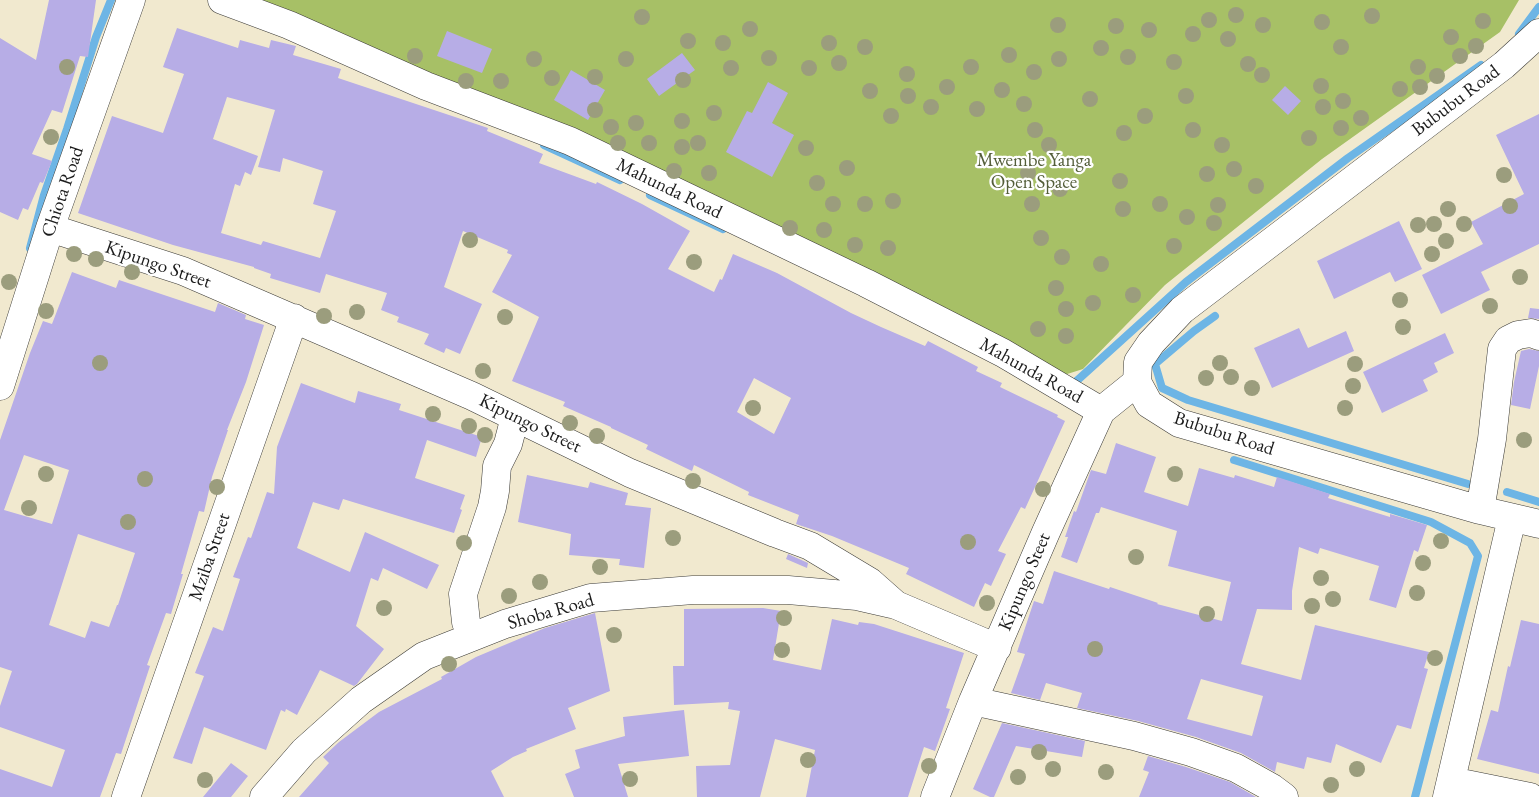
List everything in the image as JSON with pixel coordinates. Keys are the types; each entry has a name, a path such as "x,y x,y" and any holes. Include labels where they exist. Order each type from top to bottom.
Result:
{"street":[{"name":"Chiota Road","path":"0,386 50,228 131,0"},
{"name":"Mahunda Road","path":"222,0 289,25 426,86 570,141 866,283 1003,354 1101,411"},
{"name":"Bububu Road","path":"1539,33 1504,65 1182,310 1151,342 1138,362 1137,382 1149,404 1179,423 1480,510 1539,524"},
{"name":"Kipungo Street","path":"50,228 183,271 472,396 630,473 810,546 870,582 896,605 997,648"},
{"name":"Mziba Street","path":"126,797 294,318"},
{"path":"1480,510 1492,439 1502,349 1508,340 1518,335 1531,333 1539,336"},
{"name":"Kipungo Steet","path":"935,797 973,701 1101,411 1137,382"},
{"path":"471,637 466,622 462,594 492,507 497,466 508,444 515,417"},
{"path":"1512,518 1449,789 1530,797"},
{"name":"Shoba Road","path":"264,797 304,751 361,700 424,656 505,624 591,598 693,590 788,590 857,596 896,605"},
{"path":"973,701 1134,736 1191,752 1236,768 1284,797"}],"green space":[{"name":"Mwembe Yanga Open Space","path":"221,0 1519,0 1500,32 1322,159 1165,285 1083,369 1064,375"}],"building":[{"path":"49,0 96,0 88,57 80,56 62,113 52,110 32,154 52,161 43,183 40,182 28,210 23,208 18,220 0,212 0,38 36,60"},
{"path":"177,28 238,48 240,40 269,48 271,40 296,46 293,55 341,69 338,78 488,128 487,131 543,154 539,163 596,184 597,182 642,204 690,231 668,269 714,292 720,279 722,280 733,254 777,273 881,327 925,346 928,341 978,367 976,371 1002,383 1000,387 1058,415 1057,417 1065,421 1025,509 1021,507 998,551 1006,554 991,586 985,583 974,607 906,574 909,568 832,536 796,524 799,515 748,495 749,492 694,465 692,471 646,449 648,445 563,406 565,402 512,381 539,317 492,292 512,255 507,253 508,250 463,231 444,287 482,304 460,354 446,348 444,353 424,344 429,334 397,322 399,317 381,310 387,293 326,274 320,293 270,278 271,274 254,267 173,245 78,213 112,116 163,133 184,74 163,67","holes":["227,97 275,110 258,167 280,172 283,158 323,171 313,204 336,211 320,258 263,241 261,245 221,233 235,184 240,186 245,172 251,175 258,156 213,139","754,378 791,398 774,434 737,412"]},
{"path":"447,31 492,49 482,73 437,56"},
{"path":"682,53 695,70 659,96 647,79"},
{"path":"571,70 605,90 588,120 554,100"},
{"path":"768,82 788,93 772,123 794,135 772,177 726,152 747,111 752,113"},
{"path":"1285,86 1301,101 1288,115 1272,100"},
{"path":"1539,114 1539,244 1481,272 1490,290 1441,314 1422,275 1483,244 1471,222 1524,194 1496,135"},
{"path":"1399,221 1422,269 1395,282 1390,272 1334,299 1317,261"},
{"path":"72,272 116,288 119,280 215,312 218,303 246,315 245,319 264,325 246,382 227,430 212,477 204,512 199,511 171,614 166,613 147,665 150,666 121,754 116,753 100,797 0,797 0,769 52,787 65,750 0,727 0,706 12,671 0,667 0,440 43,321 52,324","holes":["24,455 69,470 52,524 4,510","78,534 135,553 109,627 91,621 85,638 49,625"]},
{"path":"1530,308 1539,309 1539,319 1528,318"},
{"path":"1299,328 1308,348 1346,331 1354,351 1272,388 1254,348"},
{"path":"1445,333 1454,353 1434,363 1438,372 1423,380 1428,391 1382,413 1363,372"},
{"path":"1529,349 1539,351 1539,366 1530,409 1511,405 1521,351"},
{"path":"301,383 355,403 358,391 401,404 399,410 482,437 476,457 427,440 415,478 465,495 460,509 462,510 454,533 343,499 339,510 313,502 297,548 350,572 365,532 439,565 427,589 383,568 378,581 371,578 356,626 384,649 357,684 354,686 320,670 297,715 286,709 285,712 281,710 266,750 204,727 192,764 173,758 204,676 195,673 213,627 223,631 240,579 233,577 248,537 251,538 267,492 274,494 277,447"},
{"path":"1116,443 1156,457 1144,492 1188,506 1199,468 1234,478 1235,475 1274,487 1277,477 1330,494 1328,498 1390,517 1390,514 1427,525 1418,552 1414,550 1396,608 1369,600 1379,566 1320,548 1318,554 1299,547 1292,591 1292,610 1257,609 1241,664 1301,680 1315,625 1429,652 1424,668 1428,669 1411,729 1397,725 1381,763 1336,744 1331,763 1307,757 1304,769 1277,762 1275,772 1241,753 1196,737 1138,721 1077,708 1082,693 1046,683 1040,700 1011,693 1025,654 1017,652 1034,601 1043,604 1054,571 1109,589 1110,587 1157,604 1222,621 1231,582 1168,566 1177,531 1101,507 1099,513 1096,513 1077,563 1061,557 1068,537 1065,537 1091,470 1106,474","holes":["1201,679 1263,696 1252,736 1187,719"]},
{"path":"527,475 588,488 590,482 628,493 625,505 651,508 644,568 619,565 620,559 569,555 571,534 518,522"},
{"path":"788,554 808,563 807,568 786,559"},
{"path":"763,608 781,611 773,660 821,670 832,619 858,625 859,622 874,624 964,653 946,708 950,709 935,751 924,747 908,797 806,797 815,750 775,739 760,797 697,797 696,766 730,765 740,711 728,709 729,702 674,705 673,666 684,666 684,609"},
{"path":"595,613 610,691 568,708 576,729 526,749 527,751 513,757 491,771 504,797 299,797 329,763 323,757 339,742 379,712 442,679 441,677 476,657 545,628"},
{"path":"1521,620 1539,624 1539,774 1477,759 1491,710 1498,712"},
{"path":"684,710 689,756 618,764 628,797 574,797 565,774 580,768 575,750 625,736 623,717"},
{"path":"1002,723 1085,741 1082,757 1016,746 994,797 990,797 973,789"},
{"path":"1148,756 1230,782 1256,797 1139,797 1149,772 1143,770"},
{"path":"231,763 248,776 231,797 203,797"}],"waterway":[{"path":"30,248 44,195 96,37 111,0"},
{"path":"1519,34 1539,7"},
{"path":"1069,385 1071,386 1186,282 1348,158 1481,65"},
{"path":"544,145 620,180"},
{"path":"650,195 723,229"},
{"path":"1215,316 1155,364 1162,388 1188,400 1468,484"},
{"path":"1234,460 1431,522 1470,543 1478,556 1415,797"},
{"path":"1507,492 1539,502"}]}
